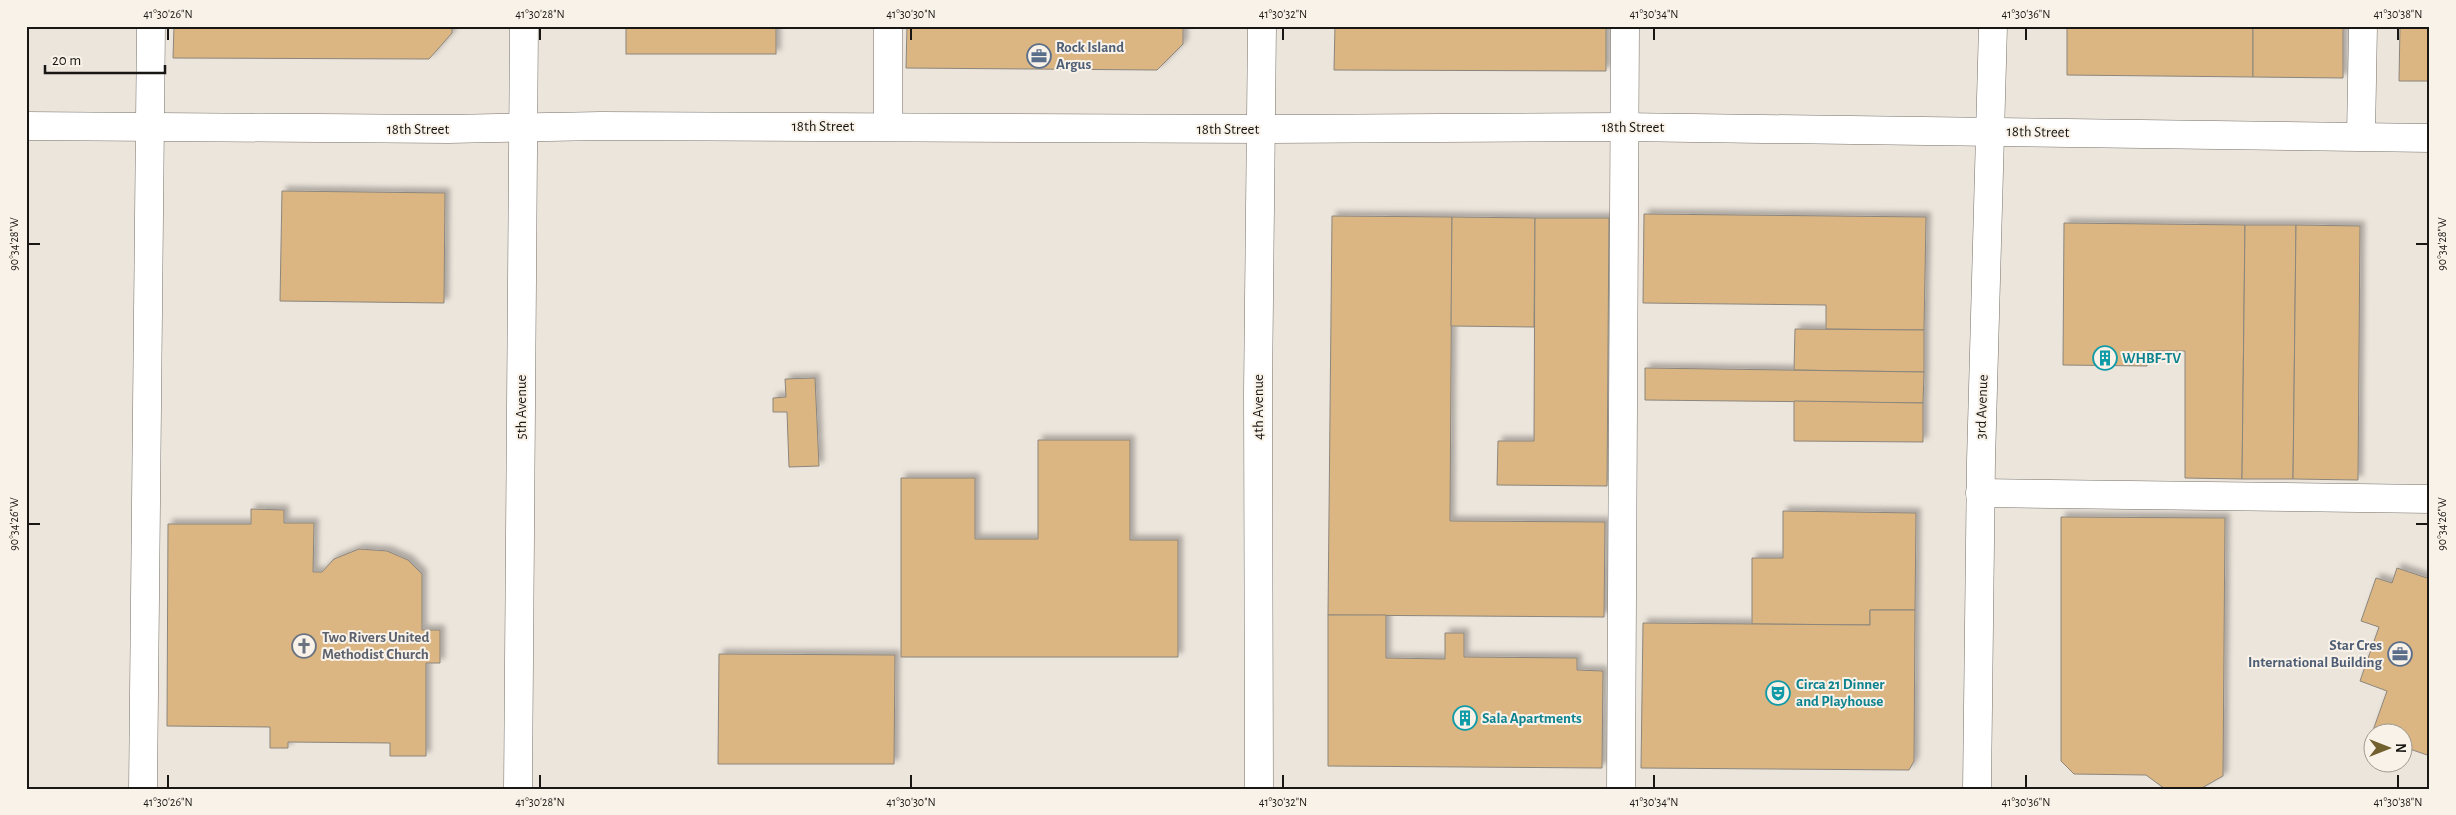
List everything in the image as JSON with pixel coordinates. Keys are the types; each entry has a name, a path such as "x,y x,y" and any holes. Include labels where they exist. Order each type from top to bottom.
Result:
{"street":[{"path":"142,789 151,26"},
{"name":"5th Avenue","path":"518,789 524,26"},
{"path":"888,26 888,126"},
{"name":"4th Avenue","path":"1259,789 1258,391 1262,26"},
{"path":"1621,789 1624,26"},
{"name":"3rd Avenue","path":"1976,789 1980,493 1993,26"},
{"path":"2361,135 2363,26"},
{"name":"18th Street","path":"26,126 523,128 888,126 1262,129 1623,127 2361,135 2430,138"},
{"path":"1980,493 2430,499"}],"building":[{"path":"174,26 452,26 452,33 429,59 173,58"},
{"path":"626,26 776,26 776,54 626,54"},
{"name":"Rock Island Argus","path":"907,26 1183,26 1183,44 1157,70 906,68"},
{"path":"1335,26 1606,26 1606,71 1334,70"},
{"path":"2067,26 2253,26 2253,77 2067,75"},
{"path":"2253,26 2343,26 2343,78 2253,77"},
{"path":"2400,26 2430,26 2430,81 2399,81"},
{"path":"282,191 445,193 444,303 280,301"},
{"path":"1644,214 1926,217 1924,330 1826,329 1826,305 1643,303"},
{"path":"1332,216 1452,217 1450,521 1605,522 1604,617 1328,615"},
{"path":"1452,217 1535,218 1534,327 1451,326"},
{"path":"1535,218 1609,218 1607,486 1497,485 1498,441 1534,441"},
{"name":"WHBF-TV","path":"2064,223 2245,225 2242,479 2185,478 2185,351 2147,351 2147,366 2063,365"},
{"path":"2245,225 2296,225 2293,479 2242,479"},
{"path":"2296,225 2360,226 2358,480 2293,479"},
{"path":"1795,329 1924,330 1924,372 1794,370"},
{"path":"1645,368 1924,372 1923,403 1645,400"},
{"path":"815,378 819,466 789,467 787,412 773,412 773,398 786,397 785,379"},
{"path":"1794,401 1923,403 1923,442 1794,441"},
{"path":"1038,440 1130,440 1130,540 1178,540 1178,657 901,657 901,478 975,478 975,539 1038,539"},
{"name":"Two Rivers United Methodist Church","path":"251,509 284,510 284,523 314,523 313,572 322,572 334,559 359,549 387,551 408,560 422,574 422,630 440,630 440,663 426,663 426,756 390,756 390,743 288,742 288,748 270,748 270,727 167,726 168,524 251,524"},
{"path":"1783,511 1916,513 1915,610 1870,610 1870,625 1752,624 1752,558 1783,558"},
{"path":"2061,517 2225,518 2223,776 2200,789 2165,789 2146,775 2074,774 2061,761"},
{"name":"Star Cres International Building","path":"2397,568 2430,579 2430,756 2414,750 2414,722 2376,722 2387,691 2360,681 2379,627 2361,621 2376,578 2392,583"},
{"name":"Circa 21 Dinner and Playhouse","path":"1870,610 1915,610 1914,761 1909,770 1641,768 1643,623 1870,625"},
{"name":"Sala Apartments","path":"1328,615 1386,615 1386,658 1445,659 1445,633 1464,633 1464,657 1577,658 1577,670 1603,671 1602,768 1328,766"},
{"path":"719,654 895,655 894,764 718,764"}],"place":[{"name":"Rock Island Argus","path":"1039,56"},
{"name":"WHBF-TV","path":"2105,358"},
{"name":"Two Rivers United Methodist Church","path":"304,646"},
{"name":"Star Cres International Building","path":"2400,654"},
{"name":"Circa 21 Dinner and Playhouse","path":"1778,693"},
{"name":"Sala Apartments","path":"1465,718"}]}
